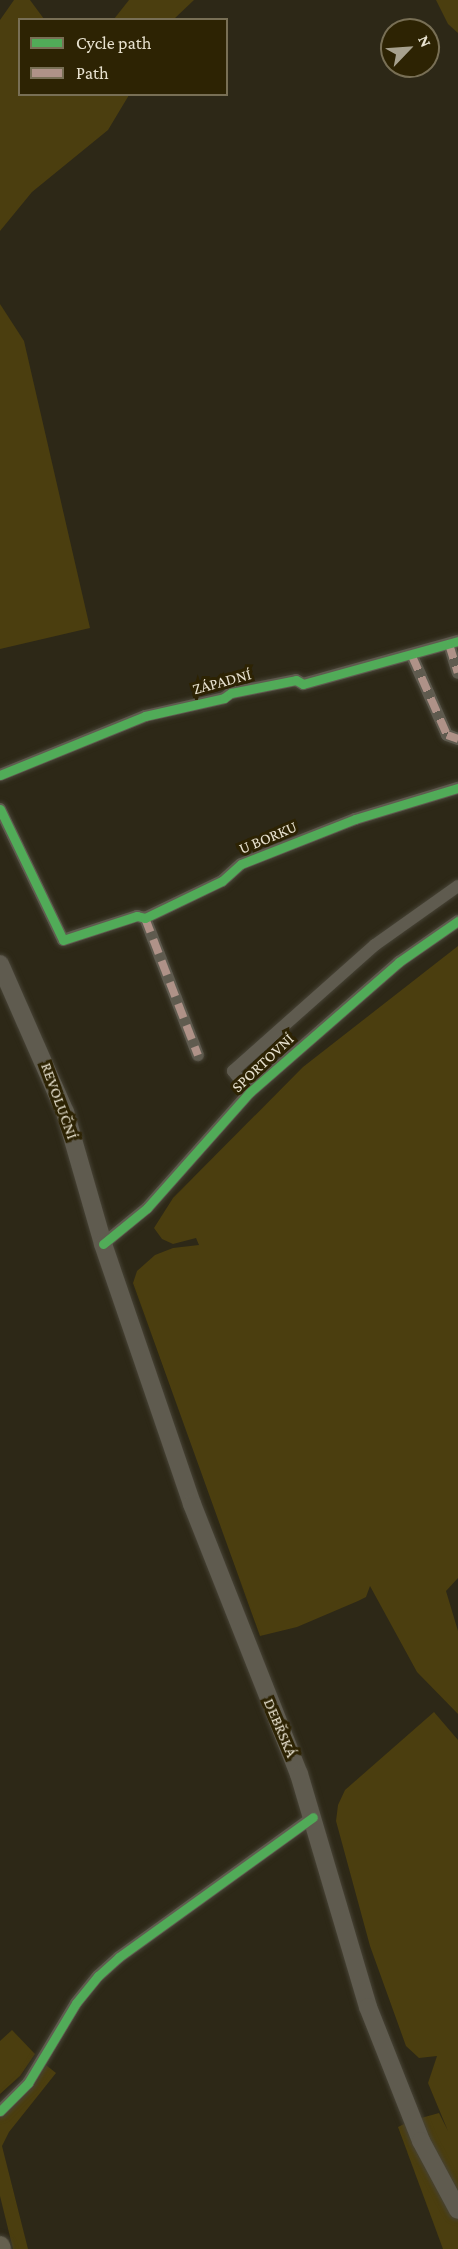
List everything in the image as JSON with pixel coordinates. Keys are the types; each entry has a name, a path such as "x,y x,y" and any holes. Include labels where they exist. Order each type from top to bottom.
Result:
{"main road":[{"name":"REVOLUČNÍ","path":"0,964 65,1112 103,1244"},
{"name":"DEBŘSKÁ","path":"103,1244 192,1504 313,1817 368,2007 421,2141 458,2210"}],"street":[{"name":"ZÁPADNÍ","path":"0,775 145,716 224,698 231,693 296,680 303,684 454,643 458,673"},
{"path":"412,656 447,735 458,739"},
{"name":"U BORKU","path":"0,809 63,940 137,916 145,918 222,881 241,864 355,819 458,788"},
{"name":"SPORTOVNÍ","path":"250,1092 233,1071 375,945 458,886"},
{"path":"145,918 198,1055"},
{"name":"SPORTOVNÍ","path":"103,1244 147,1208 250,1092 399,962 458,921"},
{"path":"0,2111 28,2083 36,2066 76,2003 119,1957 313,1817"},
{"path":"0,2099 36,2066"}],"shaded area":[{"path":"14,0 30,0 43,18 18,18 18,96 128,96 108,130 32,192 0,231 0,20"},
{"path":"129,0 194,0 175,18 115,18"},
{"path":"436,0 458,0 458,33 448,24"},
{"path":"0,304 24,341 90,628 0,649"},
{"path":"458,946 458,1578 446,1591 458,1631 458,1714 417,1672 370,1586 366,1597 358,1601 297,1627 260,1636 133,1283 137,1271 155,1255 173,1248 199,1245 196,1238 173,1244 162,1239 154,1228 173,1198 303,1067"},
{"path":"434,1712 458,1740 458,2204 414,2120 439,2113 448,2131 428,2083 437,2056 419,2058 406,2046 370,1946 336,1821 338,1805 345,1790"},
{"path":"12,2030 35,2054 20,2076 0,2094 0,2041"},
{"path":"46,2065 56,2073 9,2132 2,2146 28,2249 13,2249 0,2196 0,2117 28,2091"},
{"path":"410,2121 458,2214 458,2249 443,2249 398,2127"}],"marked path":[{"path":"449,644 458,673"},
{"path":"412,656 447,735 458,739"},
{"path":"145,918 198,1055"}],"cycle path":[{"path":"0,775 145,716 224,698 231,693 296,680 303,684 458,641"},
{"path":"0,809 63,940 137,916 145,918 222,881 241,864 355,819 458,788"},
{"path":"103,1244 147,1208 250,1092 399,962 458,921"},
{"path":"0,2111 28,2083 76,2003 98,1976 119,1957 313,1817"}]}
